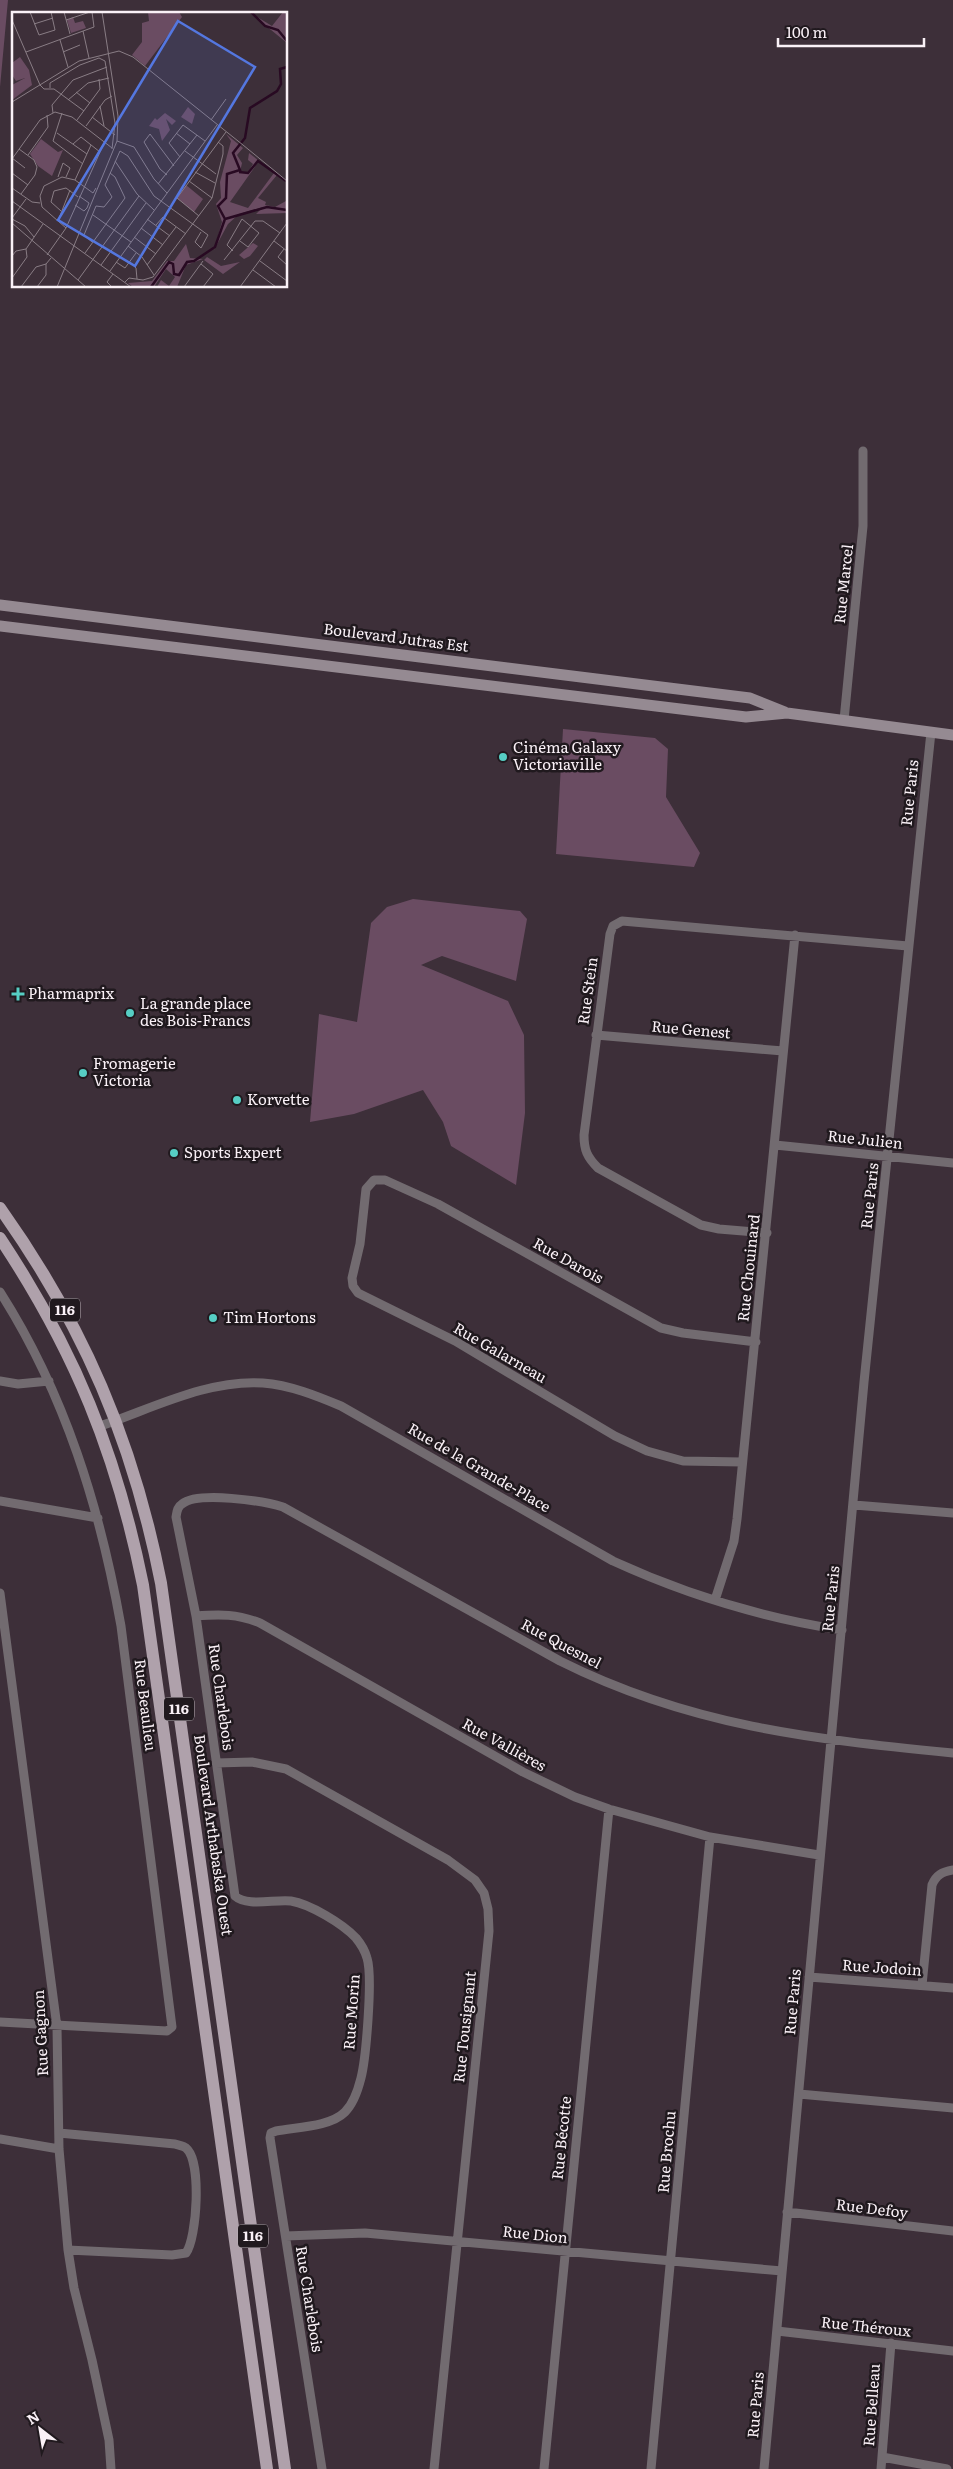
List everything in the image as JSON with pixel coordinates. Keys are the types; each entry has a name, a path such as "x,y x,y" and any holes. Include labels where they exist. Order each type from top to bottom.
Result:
{"main road":[{"name":"Boulevard Jutras Est","path":"0,605 750,698 787,713"},
{"name":"Boulevard Jutras Est","path":"0,626 746,717 787,713 953,735"},
{"name":"Boulevard Arthabaska Ouest","path":"0,1208 59,1299 84,1346 116,1421 130,1461 151,1534 161,1583 285,2469"},
{"name":"116","path":"0,1238 55,1327 100,1426 122,1493 143,1585 267,2469"}],"street":[{"name":"Rue Marcel","path":"844,720 863,526 863,451"},
{"name":"Rue Paris","path":"764,2469 864,1382 931,732"},
{"name":"Rue Stein","path":"767,1233 719,1229 701,1225 598,1168 588,1158 584,1147 584,1135 610,934 613,926 622,921 908,946"},
{"name":"Rue Chouinard","path":"716,1600 734,1541 767,1233 795,936"},
{"name":"Rue Genest","path":"596,1035 783,1052"},
{"name":"Rue Julien","path":"775,1145 953,1163"},
{"name":"Rue Darois","path":"374,1180 384,1180 438,1204 661,1328 683,1333 756,1342"},
{"name":"Rue Galarneau","path":"374,1180 366,1189 360,1244 352,1278 353,1286 358,1293 446,1337 615,1436 647,1451 683,1461 742,1462"},
{"name":"Rue Beaulieu","path":"0,1292 33,1347 78,1453 98,1518 110,1567 121,1626 172,2027 167,2032 58,2026"},
{"path":"0,1382 18,1384 49,1381"},
{"name":"Rue de la Grande-Place","path":"100,1426 212,1389 254,1383 292,1388 349,1410 613,1561 665,1584 716,1600 842,1630"},
{"name":"Rue Quesnel","path":"181,1504 200,1498 246,1499 267,1502 283,1507 593,1678 698,1715 830,1741 953,1753"},
{"path":"0,1501 98,1518"},
{"name":"Rue Charlebois","path":"181,1504 177,1510 176,1518 196,1616 235,1896"},
{"path":"854,1505 953,1513"},
{"name":"Rue Gagnon","path":"0,1593 58,2026 59,2149 68,2250 74,2288 109,2440 112,2469"},
{"name":"Rue Vallières","path":"196,1616 218,1614 241,1616 260,1623 523,1772 575,1797 609,1809 710,1837 819,1855"},
{"name":"Rue Tousignant","path":"216,1763 252,1762 286,1769 448,1860 475,1880 484,1894 488,1909 489,1931 434,2469"},
{"name":"Rue Bécotte","path":"544,2469 609,1809"},
{"name":"Rue Brochu","path":"651,2469 710,1837"},
{"path":"922,1985 932,1885 936,1877 944,1872 953,1870"},
{"name":"Rue Morin","path":"235,1896 240,1900 249,1901 290,1901 313,1909 356,1938 365,1953 369,1968 361,2076 351,2104 344,2113 334,2120 271,2133"},
{"name":"Rue Jodoin","path":"809,1976 953,1988"},
{"path":"0,2022 58,2026"},
{"path":"799,2094 953,2108"},
{"path":"59,2133 175,2144 186,2148 192,2156 197,2200 194,2238 186,2253 172,2256 68,2250"},
{"name":"Rue Charlebois","path":"271,2133 270,2138 322,2469"},
{"path":"0,2139 59,2149"},
{"name":"Rue Defoy","path":"787,2212 953,2231"},
{"name":"Rue Dion","path":"286,2236 365,2233 782,2271"},
{"name":"Rue Théroux","path":"777,2331 953,2351"},
{"name":"Rue Belleau","path":"881,2469 891,2343"},
{"path":"882,2457 947,2469"}],"shaded area":[{"path":"0,0 8,0 0,87"},
{"path":"563,729 655,738 668,749 666,797 700,853 694,867 556,854"},
{"path":"413,899 520,911 527,919 516,981 442,956 421,965 508,1001 524,1035 525,1113 516,1185 451,1146 443,1122 423,1090 354,1114 310,1122 319,1014 357,1022 371,923 387,907"}],"place":[{"name":"Cinéma Galaxy Victoriaville","path":"503,757"},
{"name":"Pharmaprix","path":"18,994"},
{"name":"La grande place des Bois-Francs","path":"130,1013"},
{"name":"Fromagerie Victoria","path":"83,1073"},
{"name":"Korvette","path":"237,1100"},
{"name":"Sports Expert","path":"174,1153"},
{"name":"Tim Hortons","path":"213,1318"}]}
